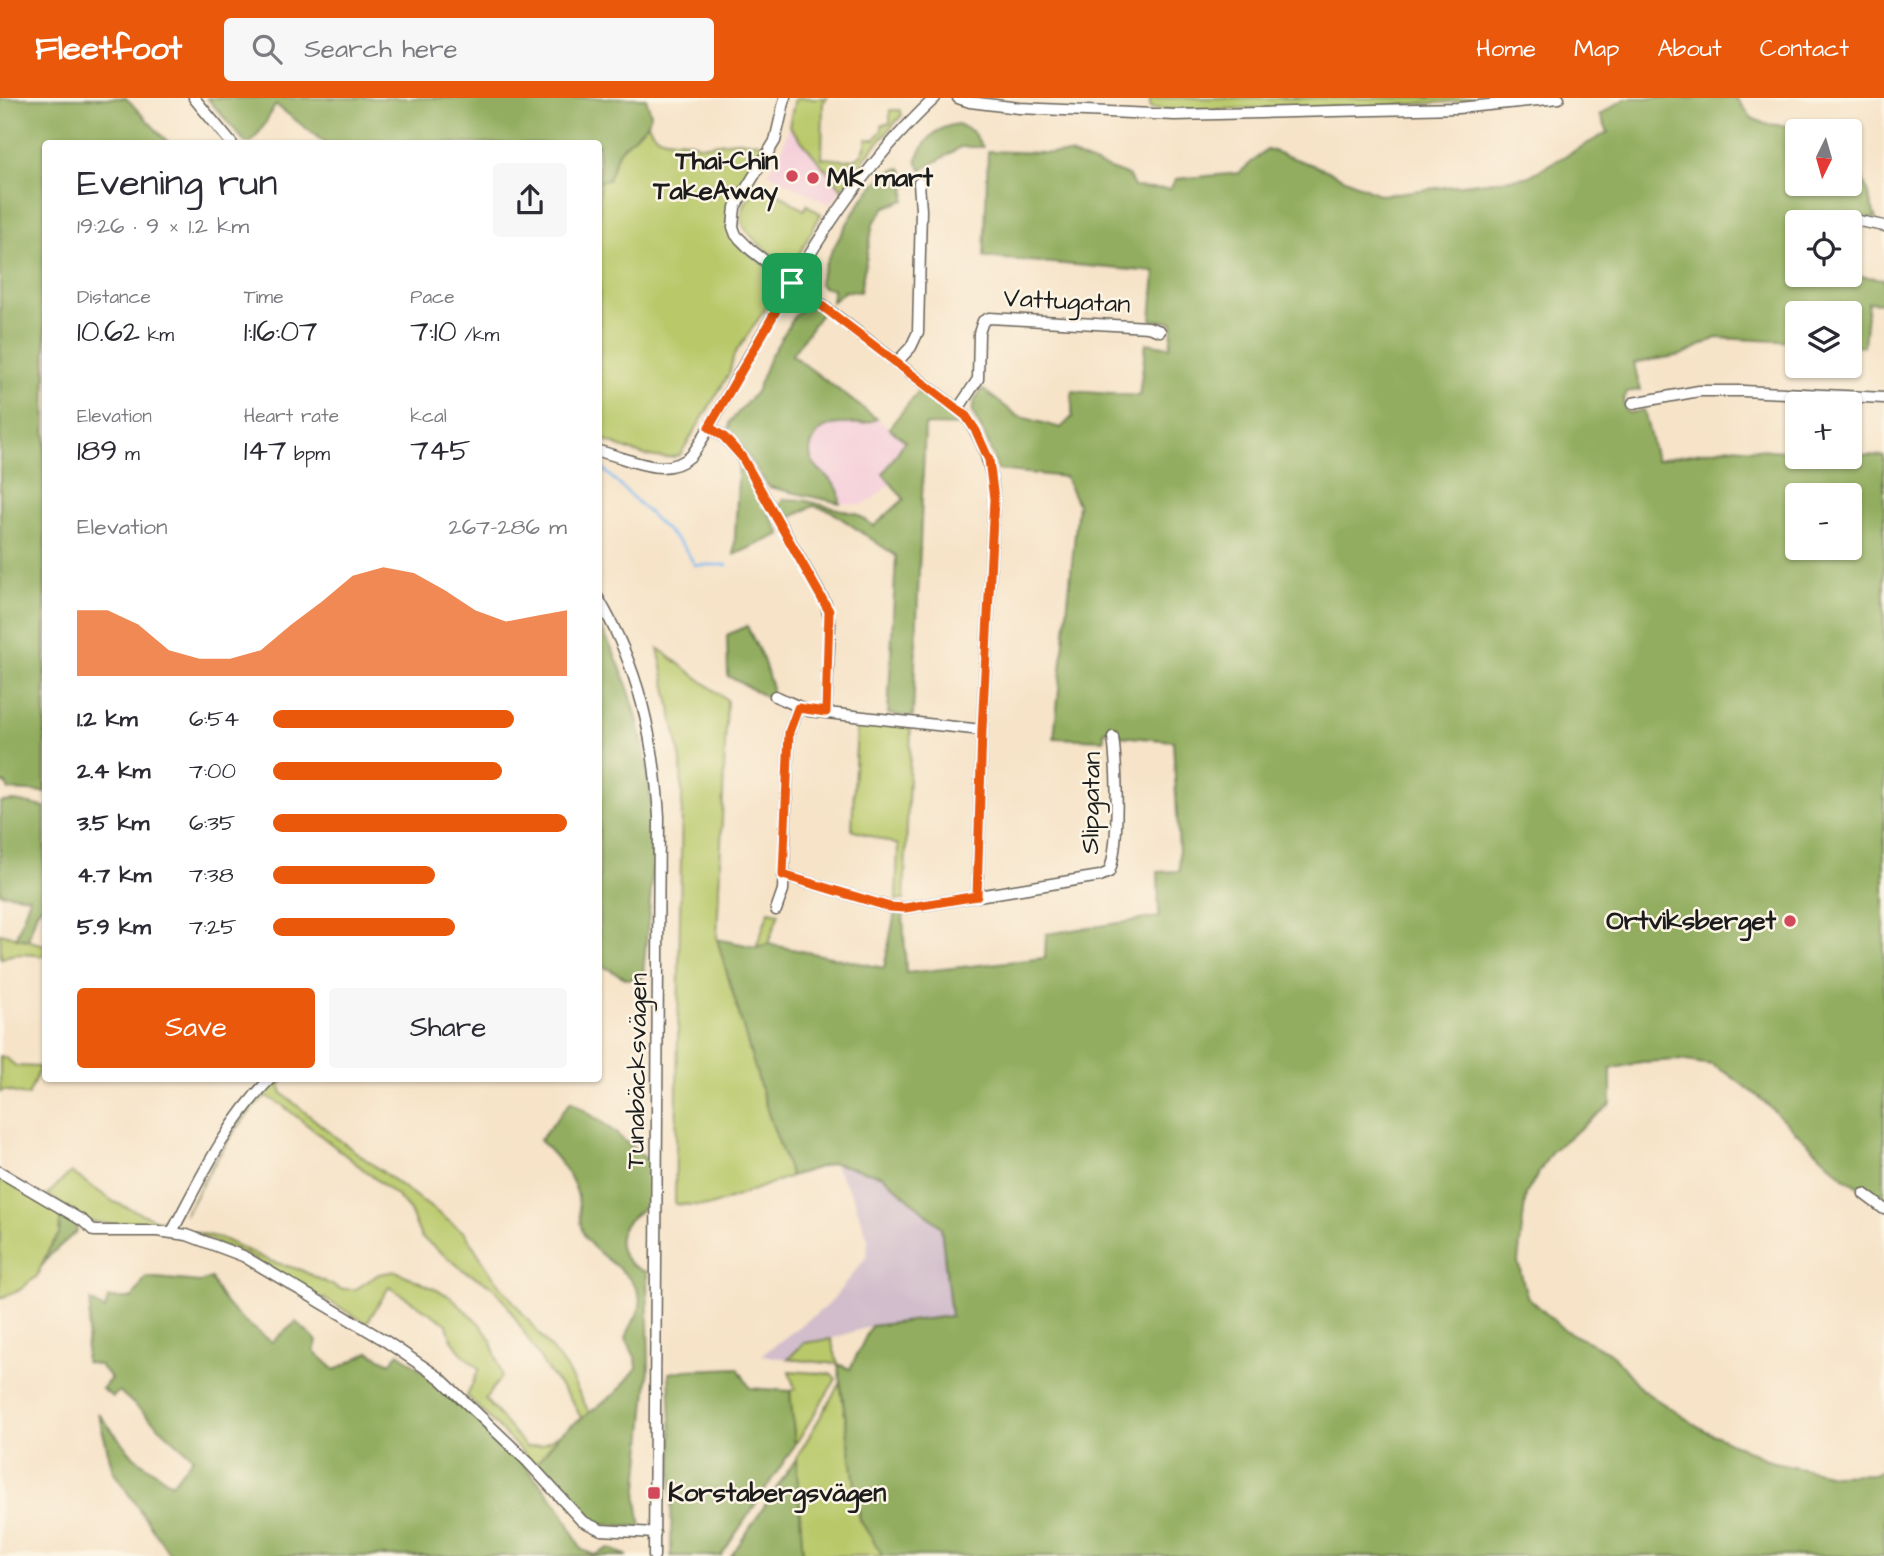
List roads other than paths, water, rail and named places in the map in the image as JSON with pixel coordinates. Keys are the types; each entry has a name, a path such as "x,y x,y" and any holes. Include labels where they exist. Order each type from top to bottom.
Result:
{"street":[{"path":"194,98 229,140"},
{"path":"785,98 775,141 735,207 733,217 736,235 792,283 958,409 976,431 989,460 994,499 982,730 977,896"},
{"path":"602,452 657,467 676,466 691,456 833,216 869,167 935,98"},
{"path":"958,98 1019,108 1175,115 1458,108 1559,98"},
{"path":"897,362 911,347 918,332 921,210 919,183"},
{"path":"1862,222 1884,226"},
{"name":"Vattugatan","path":"958,409 976,385 979,333 983,321 989,318 1147,327 1160,331"},
{"path":"1633,403 1699,391 1884,398"},
{"path":"709,427 724,437 742,457 826,604 830,623 826,712"},
{"name":"Tunabäcksvägen","path":"602,606 631,667 646,713 653,751 659,817 654,1556"},
{"path":"775,696 798,708 982,730"},
{"path":"776,910 783,890 789,732 798,708"},
{"name":"Slipgatan","path":"783,875 890,907 905,908 1100,876 1109,872 1115,828 1116,756 1113,737"},
{"path":"172,1232 225,1134 267,1082"},
{"path":"0,1172 83,1221 94,1231 187,1234 243,1256 384,1339 440,1378 528,1462 582,1521 601,1530 654,1534"},
{"path":"1864,1194 1884,1209"}],"waterway":[{"path":"602,468 684,547 695,565 727,565"}],"place":[{"name":"Thai-Chin TakeAway","path":"792,176"},
{"name":"MK mart","path":"813,178"},
{"name":"Ortviksberget","path":"1790,921"},
{"name":"Korstabergsvägen","path":"654,1493"}]}
